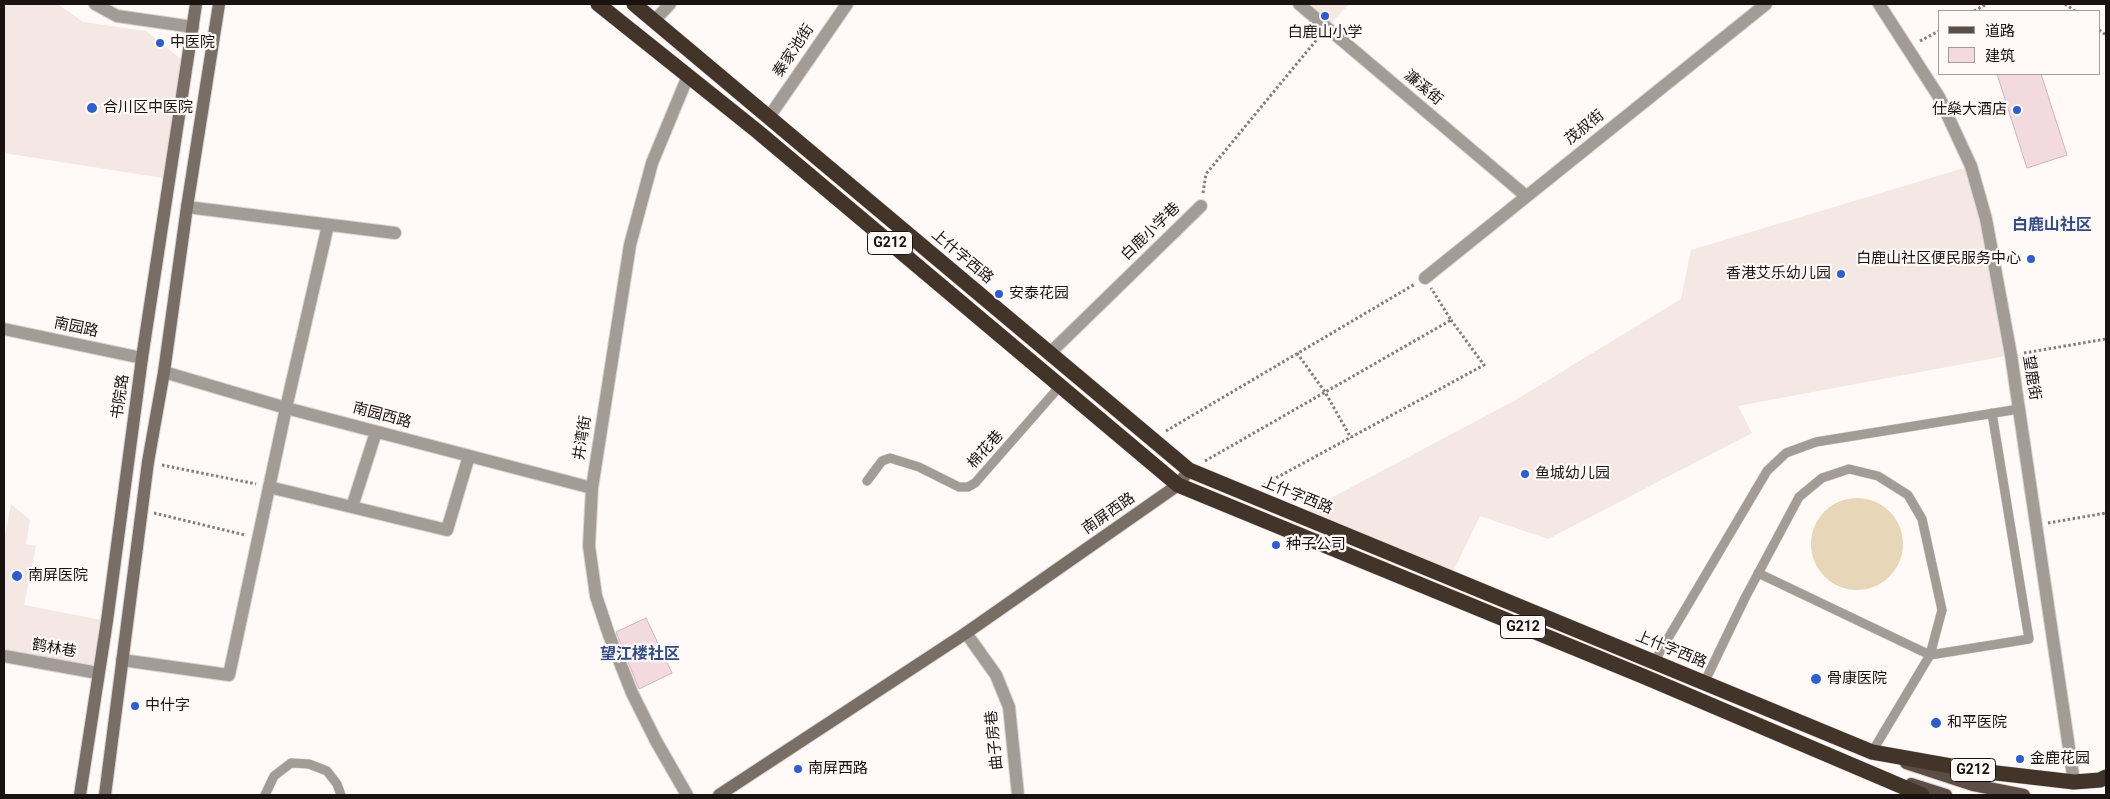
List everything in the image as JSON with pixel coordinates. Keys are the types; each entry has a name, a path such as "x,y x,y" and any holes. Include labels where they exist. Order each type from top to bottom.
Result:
{"highway":[{"name":"G212","path":"598,4 757,131 1178,486 1866,770 1922,795"},
{"name":"上什字西路","path":"634,4 1189,470 1872,752 1979,771 2074,782"},
{"name":"G212","path":"2074,782 2106,778"}],"main road":[{"name":"书院路","path":"80,795 142,358 196,4"},
{"path":"105,795 148,462 164,372 187,207 219,4"},
{"name":"南屏西路","path":"719,795 966,633 1178,486 1189,470"},
{"path":"1872,752 1974,785 2024,795"},
{"path":"1866,770 1946,795"},
{"name":"G212","path":"2074,782 2106,783"}],"street":[{"path":"95,4 117,16 193,27"},
{"path":"654,21 670,4"},
{"name":"秦家池街","path":"769,118 847,4"},
{"name":"濂溪街","path":"1300,4 1526,196"},
{"name":"茂叔街","path":"1425,278 1766,4"},
{"name":"望鹿街","path":"1879,4 1939,97 1970,166 1986,219 2011,355 2074,782"},
{"name":"井湾街","path":"687,795 656,741 632,693 609,635 596,596 589,546 592,488 630,245 652,163 688,76"},
{"name":"白鹿小学巷","path":"1050,353 1201,206"},
{"path":"187,207 395,233"},
{"path":"122,660 229,675 286,408 328,225"},
{"name":"南园路","path":"4,328 142,358"},
{"name":"南园西路","path":"164,372 286,408 592,488"},
{"path":"352,507 376,432"},
{"path":"269,487 448,530 469,456"},
{"name":"曲子房巷","path":"966,633 996,675 1009,707 1018,795"},
{"name":"鹤林巷","path":"4,656 98,673"}],"lane":[{"name":"棉花巷","path":"867,481 882,462 890,458 919,467 959,487 968,487 980,479 1060,386"},
{"path":"1654,662 1767,471 1786,453 1816,442 2019,409"},
{"path":"1758,573 1930,655 2029,639 1992,413"},
{"path":"1704,683 1758,573 1799,497 1822,478 1849,470 1878,476 1908,495 1922,519 1942,610 1930,655 1872,752"},
{"path":"265,795 274,776 291,763 309,764 327,770 341,795"}],"path":[{"path":"1976,10 1987,4"},
{"name":"白鹿小学巷","path":"1201,206 1206,174 1327,27"},
{"path":"1908,48 1938,32"},
{"path":"1152,439 1425,278 1451,320 1484,365 1247,494"},
{"path":"1189,470 1451,320"},
{"path":"2011,355 2106,339"},
{"path":"1297,353 1325,392 1351,438"},
{"path":"148,462 269,487"},
{"path":"142,510 258,538"},
{"path":"2037,525 2106,513"}],"shaded area":[{"name":"合川区中医院","path":"4,4 59,5 83,22 146,31 187,64 169,179 4,153"},
{"name":"白鹿山小学","path":"1299,4 1349,4 1327,27"},
{"path":"1971,166 2011,355 1738,406 1752,433 1548,539 1480,516 1450,578 1299,515 1514,401 1681,299 1691,250"},
{"path":"1857,498 1875,502 1889,512 1899,526 1903,544 1899,562 1889,576 1875,586 1857,590 1839,586 1825,576 1815,562 1811,544 1815,526 1825,512 1839,502"},
{"name":"南屏医院","path":"11,504 30,520 26,544 36,546 24,605 107,621 98,673 4,656 4,541"}],"building":[{"path":"1997,75 2041,75 2067,155 2027,168"},
{"path":"646,618 672,673 639,689 616,632"}],"place":[{"name":"白鹿山小学","path":"1325,16"},
{"name":"中医院","path":"160,43"},
{"name":"合川区中医院","path":"92,108"},
{"name":"仕燊大酒店","path":"2017,110"},
{"name":"白鹿山社区便民服务中心","path":"2031,259"},
{"name":"香港艾乐幼儿园","path":"1841,274"},
{"name":"安泰花园","path":"999,294"},
{"name":"鱼城幼儿园","path":"1525,474"},
{"name":"种子公司","path":"1276,545"},
{"name":"南屏医院","path":"17,576"},
{"name":"骨康医院","path":"1816,679"},
{"name":"中什字","path":"135,706"},
{"name":"和平医院","path":"1936,723"},
{"name":"金鹿花园","path":"2020,759"},
{"name":"南屏西路","path":"798,769"}],"district":[{"name":"白鹿山社区","path":"2052,226"},
{"name":"望江楼社区","path":"640,655"}]}
